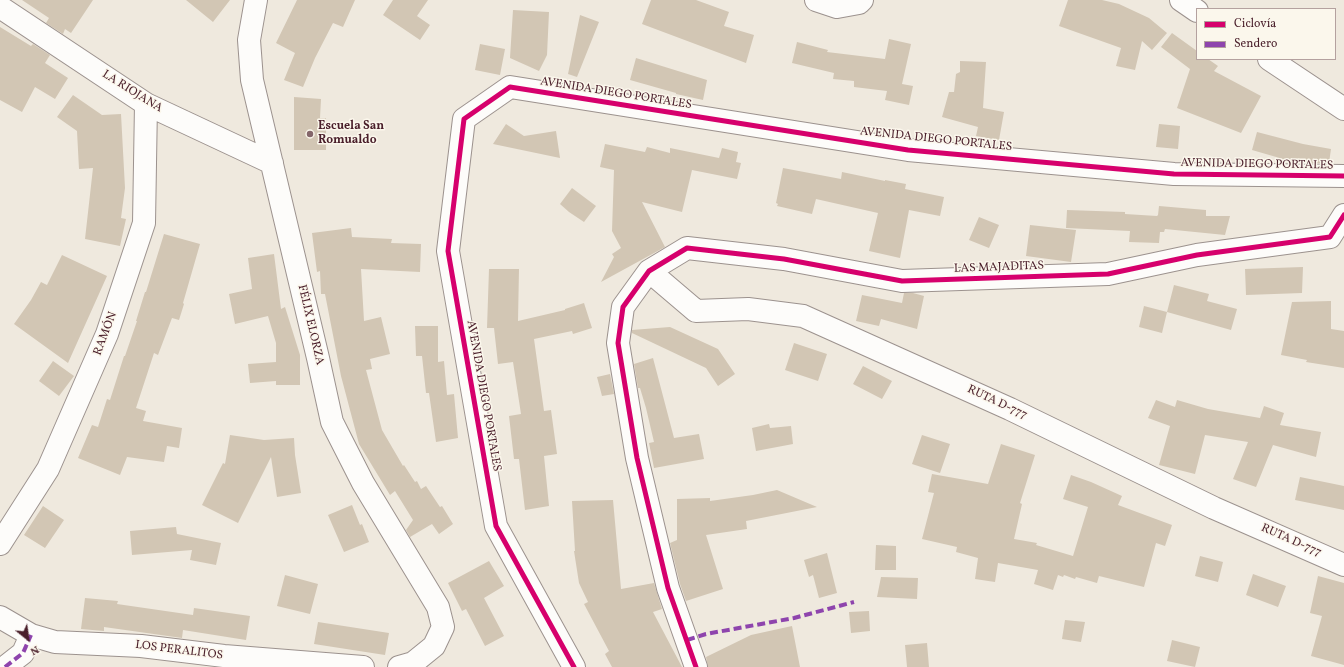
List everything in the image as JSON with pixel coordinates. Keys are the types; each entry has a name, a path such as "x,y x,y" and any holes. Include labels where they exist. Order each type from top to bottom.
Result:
{"street":[{"name":"FÉLIX ELORZA","path":"256,0 249,40 252,80 332,422 363,483 438,608 443,627 434,646 413,663 399,667"},
{"path":"816,0 837,7 859,4 862,0"},
{"path":"1181,0 1196,10"},
{"name":"LA RIOJANA","path":"0,7 146,104 272,163"},
{"path":"1270,60 1344,109"},
{"name":"AVENIDA DIEGO PORTALES","path":"574,667 496,526 448,251 464,119 510,87 908,150 1174,174 1344,176"},
{"name":"RAMÓN","path":"0,544 48,469 108,334 144,223 146,104"},
{"name":"LAS MAJADITAS","path":"649,271 686,248 784,259 902,281 1108,274 1197,255 1330,237 1344,216"},
{"path":"649,271 623,307 618,343 637,458 666,581 696,667"},
{"name":"RUTA D-777","path":"649,271 696,311 748,309 804,316 1010,408 1214,508 1344,565"},
{"name":"LOS PERALITOS","path":"0,617 31,635 55,642 141,646 224,656 363,667"},
{"path":"5,667 23,653 31,635"}],"building":[{"path":"22,0 93,0 71,33 65,29 63,34 46,23 49,18"},
{"path":"186,0 230,0 213,22"},
{"path":"297,0 355,0 343,27 333,23 315,58 303,87 284,80 295,53 276,43"},
{"path":"393,0 428,0 417,16 430,25 420,40 383,15"},
{"path":"651,0 696,0 729,12 724,26 754,35 746,63 642,24"},
{"path":"1068,0 1102,0 1119,4 1149,18 1167,33 1152,50 1142,41 1135,70 1116,66 1121,48 1059,26"},
{"path":"513,10 549,12 547,55 539,71 510,58"},
{"path":"580,15 599,22 577,77 568,74"},
{"path":"0,27 31,46 33,44 50,55 45,63 68,78 55,99 35,87 22,112 0,100"},
{"path":"1172,33 1196,50 1196,60 1209,60 1218,66 1214,71 1261,96 1241,133 1177,108 1190,69 1161,47"},
{"path":"889,39 911,44 902,84 913,86 909,105 885,100 887,91 854,87 854,81 833,79 834,73 792,63 797,42 828,50 827,52 885,59"},
{"path":"480,44 505,49 500,75 475,70"},
{"path":"636,58 707,80 703,100 676,94 630,80"},
{"path":"960,61 986,62 983,108 1004,112 999,140 976,136 978,127 942,117 949,92 954,92 956,74 960,72"},
{"path":"73,95 102,115 121,114 125,188 121,218 126,219 120,246 85,239 93,168 79,169 77,131 57,117"},
{"name":"Escuela San Romualdo","path":"294,97 321,99 320,118 326,118 326,150 294,150"},
{"path":"506,124 524,136 556,131 560,158 493,144"},
{"path":"1159,124 1180,126 1178,149 1156,147"},
{"path":"1257,132 1303,144 1331,149 1329,163 1297,163 1252,150"},
{"path":"605,144 645,152 647,147 670,153 670,148 719,158 722,148 738,152 736,162 741,163 737,179 692,170 682,212 642,202 665,247 601,282 614,257 612,254 621,248 612,231 614,170 600,167"},
{"path":"783,168 841,179 842,172 906,184 905,189 944,197 940,216 909,210 900,258 869,251 878,213 816,199 812,214 777,206 778,204 776,203"},
{"path":"572,188 596,206 584,222 560,204"},
{"path":"1159,206 1206,210 1206,216 1230,216 1225,235 1165,229 1164,232 1160,232 1159,243 1129,242 1130,231 1066,228 1067,210 1125,212 1125,214 1157,216"},
{"path":"979,217 999,225 989,248 969,240"},
{"path":"1030,225 1076,230 1071,262 1026,256"},
{"path":"351,228 352,237 392,239 391,243 421,244 420,272 361,269 364,321 381,317 390,354 370,359 372,369 366,370 382,430 403,466 404,465 415,482 417,481 421,489 426,486 440,507 442,506 453,524 439,534 432,524 410,537 406,530 413,520 395,491 390,495 359,444 341,376 325,294 321,294 320,271 317,272 312,233"},
{"path":"164,234 200,244 179,320 172,318 158,355 154,353 136,408 146,411 143,421 182,428 179,448 167,446 164,462 127,457 120,475 78,458 92,425 98,427 107,399 110,400 137,321"},
{"path":"274,254 281,309 285,307 300,355 300,385 276,385 276,381 250,383 248,364 276,362 276,343 268,316 235,324 229,294 252,289 248,258"},
{"path":"62,255 107,276 68,363 14,324 31,300 41,282 47,285"},
{"path":"1303,267 1302,293 1246,295 1245,269"},
{"path":"489,269 519,269 518,321 565,310 584,303 592,328 573,334 572,331 534,339 544,411 551,410 557,454 544,456 549,506 525,510 519,459 514,459 509,416 521,414 513,362 498,364 494,328 487,328"},
{"path":"1174,285 1209,294 1207,301 1237,309 1231,330 1167,312"},
{"path":"904,293 913,293 924,296 917,329 881,319 879,326 856,321 862,295 902,303"},
{"path":"1331,301 1331,329 1344,331 1344,368 1306,362 1307,360 1281,355 1292,302"},
{"path":"1144,306 1167,312 1162,333 1139,327"},
{"path":"415,326 438,326 438,362 444,361 447,395 454,394 458,438 436,442 429,393 426,393 422,356 416,356"},
{"path":"670,327 718,349 735,374 718,386 706,368 632,333 632,330"},
{"path":"794,343 827,354 818,381 785,370"},
{"path":"653,358 674,438 699,434 704,459 654,468 649,443 654,442 646,408 640,388 638,388 634,364"},
{"path":"53,361 74,376 59,396 39,381"},
{"path":"863,366 892,381 882,399 853,384"},
{"path":"610,374 614,394 602,396 597,377"},
{"path":"1156,400 1175,407 1177,400 1208,409 1260,418 1264,406 1284,413 1280,425 1321,432 1316,457 1273,445 1256,487 1233,479 1248,442 1205,435 1195,474 1159,465 1170,426 1148,418"},
{"path":"769,424 770,428 791,426 793,444 756,451 752,428"},
{"path":"230,435 264,440 294,438 301,493 277,497 271,457 238,523 202,505 223,463 225,464"},
{"path":"922,435 950,444 940,473 912,464"},
{"path":"1001,444 1035,455 1020,503 1022,504 1014,539 1037,543 1036,545 1073,556 1088,507 1063,499 1071,475 1122,496 1118,505 1172,525 1165,546 1156,543 1144,587 1099,576 1097,583 1076,577 1075,579 1064,575 1063,577 1058,575 1053,590 1034,584 1038,570 998,563 995,582 975,579 978,558 956,552 957,547 922,539 934,493 928,492 932,474 988,484"},
{"path":"1300,477 1344,486 1344,510 1295,500"},
{"path":"777,490 817,507 746,521 747,529 706,535 723,589 686,601 680,584 670,543 677,540 677,499 710,498 710,501"},
{"path":"613,500 621,589 654,583 662,609 653,612 682,667 612,667 605,654 609,651 584,604 588,602 579,583 574,551 572,501"},
{"path":"352,505 369,542 344,552 328,515"},
{"path":"43,506 64,520 45,548 24,535"},
{"path":"176,527 177,534 221,543 216,565 190,560 192,550 132,555 130,531"},
{"path":"876,545 896,546 896,570 875,570"},
{"path":"827,553 837,593 819,598 813,575 809,577 804,560"},
{"path":"1200,556 1223,562 1218,582 1195,576"},
{"path":"489,561 504,586 484,598 504,636 485,646 466,609 462,611 448,583"},
{"path":"1253,574 1286,586 1278,607 1246,595"},
{"path":"285,575 318,584 310,614 277,606"},
{"path":"1318,576 1344,583 1344,665 1311,656 1322,616 1310,613"},
{"path":"881,577 918,578 917,599 877,597"},
{"path":"85,598 118,601 117,604 193,615 194,608 250,616 246,640 183,630 182,638 104,627 104,631 81,629"},
{"path":"869,611 870,631 851,633 849,612"},
{"path":"1065,620 1085,622 1081,642 1062,639"},
{"path":"318,622 389,633 385,655 314,644"},
{"path":"792,626 800,667 708,667 706,657 751,635"},
{"path":"1172,640 1200,647 1195,667 1167,661"},
{"path":"927,643 929,667 907,667 905,645"}],"marked path":[{"path":"687,640 706,634 794,618 854,602"},
{"path":"5,667 23,653 31,635"}],"cycle path":[{"path":"574,667 496,526 448,251 464,119 510,87 908,150 1174,174 1344,176"},
{"path":"696,667 668,588 637,458 618,343 623,307 649,271 687,248 784,259 902,281 1108,274 1197,255 1330,237 1344,215"}],"place":[{"name":"Escuela San Romualdo","path":"310,134"}]}
